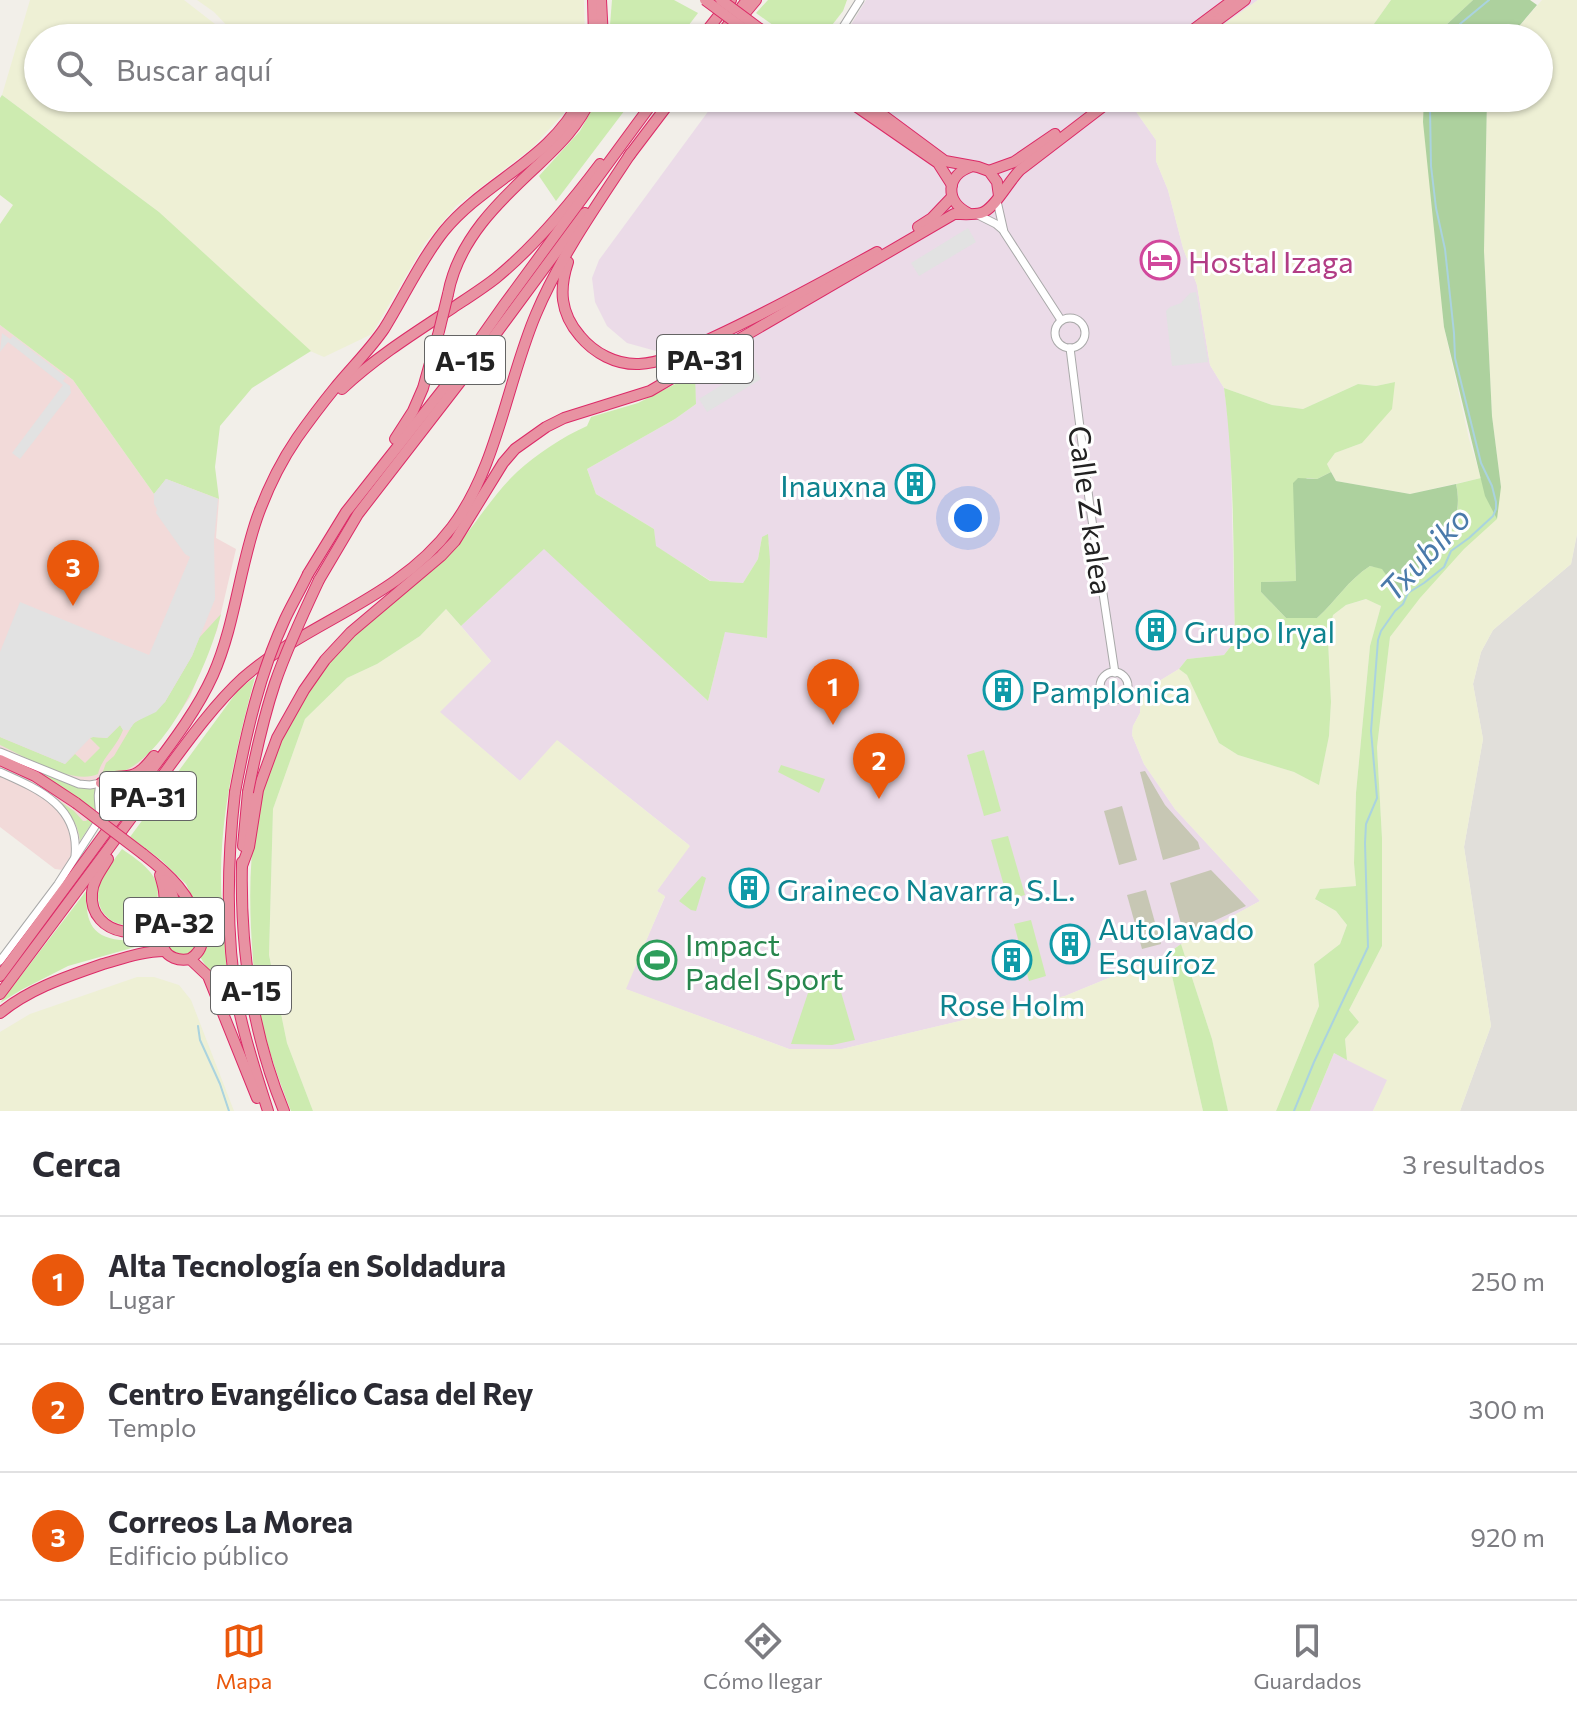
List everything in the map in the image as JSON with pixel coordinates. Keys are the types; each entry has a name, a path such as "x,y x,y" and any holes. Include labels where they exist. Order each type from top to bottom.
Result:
{"highway":[{"path":"593,0 594,24"},
{"path":"601,0 602,24"},
{"path":"705,0 741,24"},
{"path":"705,24 722,0 747,24"},
{"path":"712,24 731,0"},
{"path":"729,24 747,0"},
{"path":"730,24 756,0"},
{"path":"1201,24 1233,0"},
{"path":"1213,24 1245,0"},
{"path":"320,409 383,331 443,232 485,192 533,163 572,131 580,112"},
{"name":"PA-31","path":"0,976 171,743 204,691 222,653 256,519 275,474 298,437 320,409 357,375 496,278 550,224 639,112"},
{"path":"596,169 622,145 646,112"},
{"path":"323,626 419,563 438,545 467,507 486,463 536,314 552,280 631,153 662,112"},
{"path":"864,112 938,163 961,209 972,214"},
{"path":"879,112 945,161 989,171 997,182 998,198"},
{"path":"989,171 1014,162 1085,112"},
{"name":"PA-31","path":"0,994 160,780 234,687 274,655 323,626 346,618 408,579 442,550 465,524 515,449 546,427 581,412 650,391 954,214 983,213 994,205 1020,170 1096,112"},
{"name":"A-15","path":"265,1111 238,1005 229,934 228,878 235,792 244,742 266,668 308,574 346,512 459,369 622,145"},
{"name":"A-15","path":"284,1111 261,1039 251,992 244,944 242,866 248,792 274,687 319,580 358,514 631,153"},
{"path":"378,469 413,411 423,388 452,273 475,230 533,163"},
{"path":"577,237 562,282 562,299 567,316 578,334 597,352 608,358 637,364 666,358 773,310 887,246 932,218 952,191 959,173 972,167"},
{"path":"242,866 266,768 277,738 299,697 325,660 351,632 441,556 465,524"},
{"path":"101,783 113,775 128,776 141,770 195,698 204,691"},
{"name":"PA-32","path":"0,762 35,776 165,871 192,906 202,937 200,950 190,959 173,959 165,951 164,932 172,923 176,906 173,894 142,855"},
{"path":"160,780 94,882 93,903 100,919 107,926 123,932 137,931 151,924 164,907 160,875"},
{"name":"PA-32","path":"172,923 187,921 199,930"},
{"path":"0,1013 48,983 133,955 165,951"},
{"path":"190,959 208,976 265,1111"}],"street":[{"path":"845,24 860,0"},
{"path":"998,198 1004,232"},
{"path":"972,214 996,224 1004,232 1061,320"},
{"path":"1066,318 1075,319 1085,331 1081,343 1070,348 1056,337 1055,331 1061,320 1066,318"},
{"name":"Calle Z kalea","path":"1070,348 1115,673"},
{"path":"0,752 79,784 101,783"},
{"path":"0,772 42,793 66,814 76,839 75,858"},
{"path":"0,961 58,884 99,820 97,794 101,783"}],"shaded area":[{"path":"30,0 184,0 215,24 24,24 24,111 2,95"},
{"path":"197,0 584,0 585,24 225,24"},
{"path":"866,0 1258,0 1225,24 851,24"},
{"path":"1258,0 1391,0 1374,24 1224,24"},
{"path":"1542,0 1577,0 1577,534 1571,564 1493,630 1481,652 1473,684 1483,739 1464,847 1491,1026 1460,1111 1373,1111 1387,1080 1347,1060 1345,1039 1359,1022 1349,1010 1382,946 1382,838 1377,747 1390,637 1501,487 1492,416 1484,251 1487,112 1553,112 1553,24 1521,24"},
{"path":"25,112 565,112 532,148 456,206 425,243 372,334 324,357 310,351 159,212"},
{"path":"708,112 1137,112 1156,140 1156,161 1197,285 1210,365 1224,388 1231,466 1235,641 1224,655 1187,659 1179,669 1151,686 1141,701 1132,735 1144,764 1175,809 1260,901 1167,954 1065,996 842,1049 789,1049 625,989 665,897 657,891 689,845 558,741 520,781 439,712 491,661 461,626 544,548 708,701 725,631 767,638 769,543 762,537 758,559 743,583 711,581 655,546 654,529 596,494 587,469 696,404 694,374 667,351 627,343 607,326 595,302 592,278 599,260"},
{"path":"1427,112 1444,327 1481,478 1410,494 1336,481 1327,464 1335,453 1362,443 1395,382 1376,386 1358,384 1303,409 1272,405 1224,388 1210,365 1197,285 1156,161 1156,140 1137,113"},
{"path":"968,228 976,242 919,276 911,263"},
{"path":"1196,292 1208,362 1172,366 1166,311"},
{"path":"0,325 73,380 154,494 166,479 219,499 216,538 236,549 217,630 190,697 170,727 84,831 63,870 55,869 0,827"},
{"path":"2,333 10,339 13,336 66,377 63,381 70,386 71,393 20,459 12,453 63,385 8,342 0,352"},
{"path":"753,366 761,379 707,412 699,399"},
{"path":"166,479 218,499 214,540 215,599 192,656 165,702 156,712 135,722 129,730 123,730 120,725 107,738 90,738 65,764 0,737 0,652 20,602 149,655 190,557 156,513 154,494"},
{"path":"1577,534 1577,1111 1460,1111 1491,1026 1464,847 1483,739 1473,684 1481,652 1493,630 1571,564"},
{"path":"1367,599 1381,606 1370,646 1356,793 1356,886 1321,889 1316,900 1336,911 1347,925 1340,944 1314,964 1319,1006 1276,1111 1228,1111 1212,1039 1181,944 1260,901 1175,809 1144,764 1132,735 1133,726 1140,713 1141,701 1151,686 1179,669 1187,675 1219,743 1238,755 1294,772 1319,784 1329,736 1328,640 1333,615 1346,605"},
{"path":"446,609 491,661 440,712 520,781 557,740 690,846 657,891 665,896 626,989 789,1049 842,1049 1065,996 1167,954 1203,1111 313,1111 287,1043 269,955 273,809 305,719 347,678 377,664 420,636"},
{"path":"1145,771 1165,805 1198,842 1200,849 1163,860 1140,772"},
{"path":"1122,806 1137,860 1119,865 1104,811"},
{"path":"1211,870 1246,906 1184,935 1170,883"},
{"path":"1146,890 1161,944 1142,949 1127,895"},
{"path":"137,977 154,977 179,985 191,1000 234,1111 0,1111 0,1032 30,1014"},
{"path":"1334,1053 1388,1080 1373,1111 1310,1111"}],"green space":[{"path":"612,0 674,0 698,13 690,24 610,24"},
{"path":"768,0 847,0 833,24 771,24 756,13"},
{"path":"1391,0 1473,0 1447,24 1374,24"},
{"path":"1473,0 1530,0 1537,5 1521,24 1447,24"},
{"path":"2,95 159,212 311,351 252,388 220,426 215,467 219,499 166,479 154,494 73,380 0,325 0,224 13,205 0,195"},
{"path":"590,112 623,112 556,201 539,176 580,131"},
{"path":"1423,112 1487,112 1484,251 1492,416 1501,487 1497,519 1485,496 1444,327"},
{"path":"695,374 696,404 587,469 596,494 654,529 656,546 710,581 743,583 758,559 762,537 768,534 767,638 725,632 708,701 544,549 461,626 446,609 420,636 377,664 347,678 305,719 273,809 269,955 287,1043 313,1111 291,1111 270,1054 256,995 250,889 253,841 261,794 291,719 324,669 350,639 447,557 508,481 525,465 541,452 587,426 591,417 638,403"},
{"path":"1395,382 1392,409 1362,443 1335,453 1327,464 1331,472 1317,479 1307,478 1294,488 1296,581 1261,582 1261,592 1286,618 1317,618 1370,566 1382,568 1395,588 1429,558 1449,533 1458,506 1456,484 1481,478 1497,519 1464,549 1390,637 1377,747 1382,838 1382,946 1349,1010 1359,1022 1345,1039 1347,1060 1334,1053 1310,1111 1276,1111 1319,1006 1314,964 1340,944 1347,925 1336,911 1315,899 1320,889 1356,886 1356,793 1370,646 1381,606 1366,599 1346,605 1333,615 1328,640 1329,736 1319,785 1294,772 1238,755 1219,743 1187,675 1179,669 1187,659 1224,655 1235,641 1232,482 1224,388 1272,405 1303,409 1358,384 1376,386"},
{"path":"1331,472 1336,481 1410,494 1456,484 1458,506 1453,526 1442,544 1408,579 1410,584 1404,593 1395,588 1382,569 1370,566 1317,618 1286,618 1261,592 1261,582 1296,581 1293,483 1298,478 1317,479"},
{"path":"221,614 198,678 173,723 143,759 124,771 102,774 133,724 165,702 199,638"},
{"path":"255,677 224,821 221,888 227,972 226,1006 215,980 200,957 206,943 205,926 186,884 130,837 239,689"},
{"path":"120,725 123,730 98,774 88,777 62,773 0,745 0,737 65,764 75,754 85,763 100,748 90,738 107,738"},
{"path":"984,750 1001,811 984,816 967,755"},
{"path":"0,755 71,785 97,786 97,815 80,841 73,819 46,792 83,821 91,816 91,808"},
{"path":"781,765 825,779 819,793 778,772"},
{"path":"137,778 103,819 104,786"},
{"path":"1008,836 1025,895 1008,900 991,840"},
{"path":"122,849 151,873 157,885 153,909 145,918 124,925 112,921 102,911 98,896 103,877"},
{"path":"702,876 706,878 696,911 691,910 679,901"},
{"path":"87,890 88,917 101,935 120,940 151,933 153,942 68,966 0,1003"},
{"path":"1031,920 1046,976 1029,981 1014,924"},
{"path":"182,925 193,929 197,940 193,951 182,955 171,951 167,940 171,929"},
{"path":"1181,944 1212,1039 1228,1111 1203,1111 1167,954"},
{"path":"814,975 836,975 855,1040 832,1045 791,1044"}],"waterway":[{"name":"Txubiko","path":"1460,24 1489,0"},
{"name":"Txubiko","path":"1294,1111 1368,947 1365,843 1366,824 1377,798 1371,731 1381,631 1408,593 1444,567 1451,551 1493,516 1496,509 1492,486 1481,463 1455,358 1445,249 1431,166 1430,112"},
{"path":"198,1026 200,1040 229,1111"}],"place":[{"name":"Hostal Izaga","path":"1160,260"},
{"name":"Inauxna","path":"915,484"},
{"name":"Correos La Morea","path":"73,606"},
{"name":"Grupo Iryal","path":"1156,630"},
{"name":"Pamplonica","path":"1003,690"},
{"name":"Alta Tecnología en Soldadura","path":"833,725"},
{"name":"Centro Evangélico Casa del Rey","path":"879,799"},
{"name":"Graineco Navarra, S.L.","path":"749,888"},
{"name":"Autolavado Esquíroz","path":"1070,944"},
{"name":"Impact Padel Sport","path":"657,960"},
{"name":"Rose Holm","path":"1012,960"}]}
